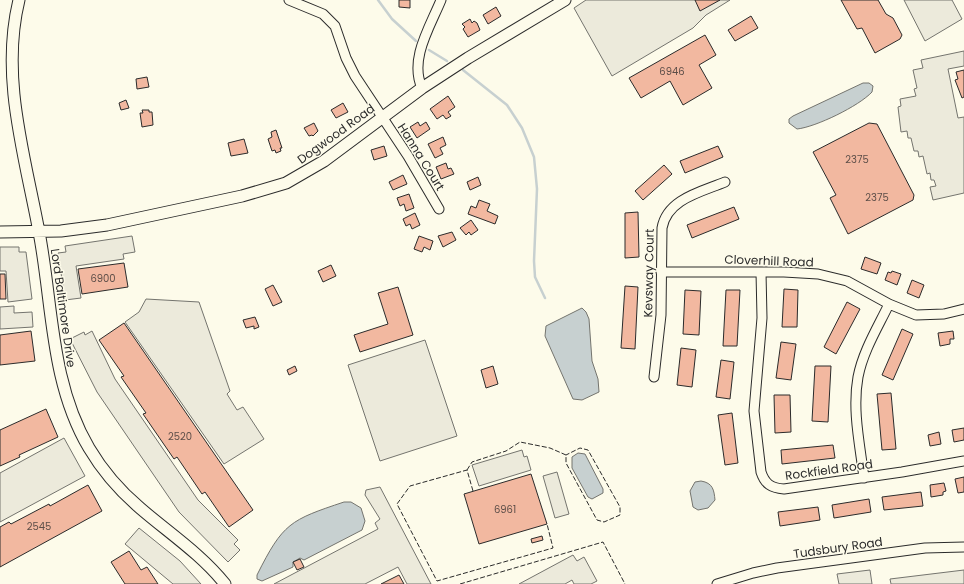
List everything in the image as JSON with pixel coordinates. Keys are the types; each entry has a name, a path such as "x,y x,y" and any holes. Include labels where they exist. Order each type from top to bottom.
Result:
{"main road":[{"name":"Lord Baltimore Drive","path":"19,0 11,36 10,87 13,111 39,232 54,347 60,377 77,424 90,448 106,472 139,507 191,549 225,584"},
{"name":"Dogwood Road","path":"0,232 39,232 108,225 268,189 286,183 304,174 422,88 559,1"}],"street":[{"name":"Hanna Court","path":"289,0 323,14 335,26 350,67 408,156 439,209"},
{"path":"422,88 418,78 419,58 441,0"},
{"name":"Kevsway Court","path":"654,377 660,327 662,228 667,212 682,200 725,182"},
{"name":"Cloverhill Road","path":"661,272 801,272 833,277 847,281 889,304 916,315 944,314 964,309"},
{"name":"Rockfield Road","path":"761,272 762,318 754,411 761,472 764,480 772,487 784,489 864,478 964,461"},
{"path":"864,478 856,405 858,376 869,345 889,304"},
{"name":"Tudsbury Road","path":"717,584 777,568 925,548 964,547"}],"shaded area":[{"path":"586,0 730,0 706,15 693,28 612,76 574,8"},
{"path":"904,0 952,0 962,19 925,41"},
{"path":"964,51 964,66 948,69 958,118 964,117 964,193 933,200 930,187 936,186 934,180 931,180 930,173 927,174 923,156 919,157 918,151 914,151 911,138 908,138 907,131 901,132 898,107 901,106 900,99 916,96 914,89 917,88 913,70 923,68 921,60"},
{"path":"863,83 869,83 873,86 872,92 866,98 837,115 815,124 797,129 789,123 789,119 793,116"},
{"path":"132,236 135,252 123,254 124,259 76,266 81,298 65,300 58,253 66,252 65,246"},
{"path":"0,247 19,247 19,252 26,252 32,299 8,302 6,271 0,271"},
{"path":"146,299 199,302 230,391 227,394 237,410 243,407 264,439 224,464 125,322 139,312"},
{"path":"14,306 14,313 32,312 33,327 0,329 0,307"},
{"path":"582,308 586,312 589,319 592,361 598,379 599,392 582,400 573,399 545,336 546,326"},
{"path":"92,331 115,379 198,500 238,540 234,544 240,550 228,562 179,512 97,392 70,339 84,332 85,335"},
{"path":"425,340 457,436 380,461 348,365"},
{"path":"64,438 85,476 0,522 0,473"},
{"path":"522,450 524,457 527,456 531,470 479,486 472,465"},
{"path":"578,453 585,454 603,489 603,493 592,499 588,497 572,468 572,457"},
{"path":"557,472 569,514 555,518 543,476"},
{"path":"701,481 710,485 714,493 715,500 708,508 698,510 693,507 690,491 695,482"},
{"path":"380,487 431,584 407,584 398,567 365,584 274,584 378,529 375,523 380,519 365,495 366,490"},
{"path":"344,502 351,502 361,508 365,521 362,530 304,560 300,558 293,562 293,567 262,581 257,579 257,575 274,544 290,526 311,514"},
{"path":"139,528 180,561 201,584 173,584 125,544"},
{"path":"573,555 577,561 584,557 597,581 591,584 574,584 572,580 565,584 519,584"},
{"path":"870,570 872,584 839,584 837,574"},
{"path":"964,570 964,584 891,584 890,579"}],"building":[{"path":"399,0 410,0 410,8 399,7"},
{"path":"695,0 720,0 700,11"},
{"path":"841,0 878,0 886,14 893,18 902,35 900,39 875,53 862,28 857,29"},
{"path":"496,7 501,16 488,24 483,15"},
{"path":"751,16 758,28 735,41 728,30"},
{"path":"470,19 472,23 474,21 477,23 480,30 468,37 463,29 465,27 462,24"},
{"path":"705,35 716,55 699,65 712,88 683,105 670,81 641,98 629,78"},
{"path":"964,70 964,97 962,98 955,80 958,79 956,72"},
{"path":"147,77 149,87 137,89 136,79"},
{"path":"448,96 455,107 448,112 451,116 446,119 443,115 437,119 430,109"},
{"path":"126,100 129,108 121,110 119,103"},
{"path":"343,103 348,112 336,118 331,110"},
{"path":"142,110 149,110 149,112 152,112 153,125 142,127 140,113 143,113"},
{"path":"418,122 420,126 426,122 430,129 417,138 410,127"},
{"path":"314,123 318,131 313,136 309,136 304,128"},
{"path":"869,123 877,124 914,195 913,200 848,234 830,198 836,195 813,152"},
{"path":"276,130 282,148 280,148 281,151 276,153 275,150 272,151 268,139 272,137 271,132"},
{"path":"443,137 446,145 440,148 443,154 435,158 428,144"},
{"path":"244,139 248,153 231,156 228,143"},
{"path":"384,146 387,156 374,160 371,150"},
{"path":"718,146 723,157 685,173 680,161"},
{"path":"446,163 448,169 451,168 454,174 441,179 436,167"},
{"path":"664,165 672,174 643,200 635,191"},
{"path":"403,175 407,184 393,190 389,182"},
{"path":"478,177 481,185 470,190 467,182"},
{"path":"409,194 414,208 406,211 404,204 400,206 397,198"},
{"path":"479,200 490,204 487,211 498,216 495,224 468,214 471,206 476,208"},
{"path":"734,207 739,219 692,238 687,225"},
{"path":"638,212 639,257 625,258 625,213"},
{"path":"415,213 420,225 412,229 410,224 406,226 403,219"},
{"path":"471,220 478,230 471,235 469,232 466,235 460,228"},
{"path":"452,232 456,240 443,247 438,236"},
{"path":"419,236 433,241 430,250 424,247 422,252 414,249"},
{"path":"865,257 881,263 877,274 861,269"},
{"path":"124,263 128,287 82,294 78,269"},
{"path":"331,265 336,276 323,282 318,271"},
{"path":"892,271 901,274 897,285 885,280 888,272 891,273"},
{"path":"0,274 5,274 6,299 0,299"},
{"path":"912,280 924,285 919,298 907,293"},
{"path":"273,285 282,302 273,306 265,289"},
{"path":"625,286 638,287 635,349 621,348"},
{"path":"398,287 413,335 360,352 354,335 388,324 378,293"},
{"path":"784,289 798,290 797,327 782,327"},
{"path":"685,290 701,291 699,335 683,334"},
{"path":"726,290 740,290 737,346 723,346"},
{"path":"847,302 860,309 836,354 824,347"},
{"path":"255,317 259,327 254,329 254,326 246,328 243,320"},
{"path":"124,323 253,510 229,527 205,492 202,494 177,457 174,459 143,414 146,413 121,377 124,376 99,340"},
{"path":"902,329 913,334 893,380 882,375"},
{"path":"31,331 35,361 0,365 0,335"},
{"path":"953,331 954,339 950,339 950,344 940,346 938,333"},
{"path":"781,342 796,344 791,380 776,378"},
{"path":"681,348 696,350 692,387 677,385"},
{"path":"721,360 734,362 730,399 716,397"},
{"path":"295,366 297,371 289,375 287,370"},
{"path":"493,366 498,384 486,388 481,370"},
{"path":"815,366 831,366 828,422 812,421"},
{"path":"891,393 896,449 882,450 877,394"},
{"path":"774,395 790,395 791,432 775,433"},
{"path":"46,409 58,437 19,455 20,457 0,466 0,430"},
{"path":"732,413 738,463 725,465 718,415"},
{"path":"964,428 964,440 954,442 952,430"},
{"path":"939,432 941,444 930,446 928,435"},
{"path":"833,445 835,458 782,464 781,450"},
{"path":"531,474 547,524 479,544 464,494"},
{"path":"964,477 964,492 958,493 955,479"},
{"path":"944,483 946,491 943,492 943,495 931,497 930,485"},
{"path":"88,485 102,511 0,567 0,527 9,522 11,524 49,504 50,506"},
{"path":"921,492 923,506 884,510 882,497"},
{"path":"869,499 871,512 834,518 832,505"},
{"path":"818,507 820,520 780,526 778,512"},
{"path":"542,536 543,540 532,543 531,539"},
{"path":"129,551 141,570 147,567 158,584 125,584 111,562"},
{"path":"300,559 304,567 297,570 293,562"},
{"path":"399,575 404,584 381,584"}],"waterway":[{"path":"378,0 392,19 416,41"},
{"path":"429,50 447,61"},
{"path":"463,70 507,105 522,128 534,157 537,189 534,261 535,277 545,298"}],"fence":[{"path":"467,470 472,462 506,451 520,442 550,448 566,455 566,463 597,520 604,522 620,515 620,507 588,450 580,448 566,455"},
{"path":"473,491 467,470 410,486 397,504 437,581 553,548 547,524"},
{"path":"460,584 603,542 625,584"}]}
